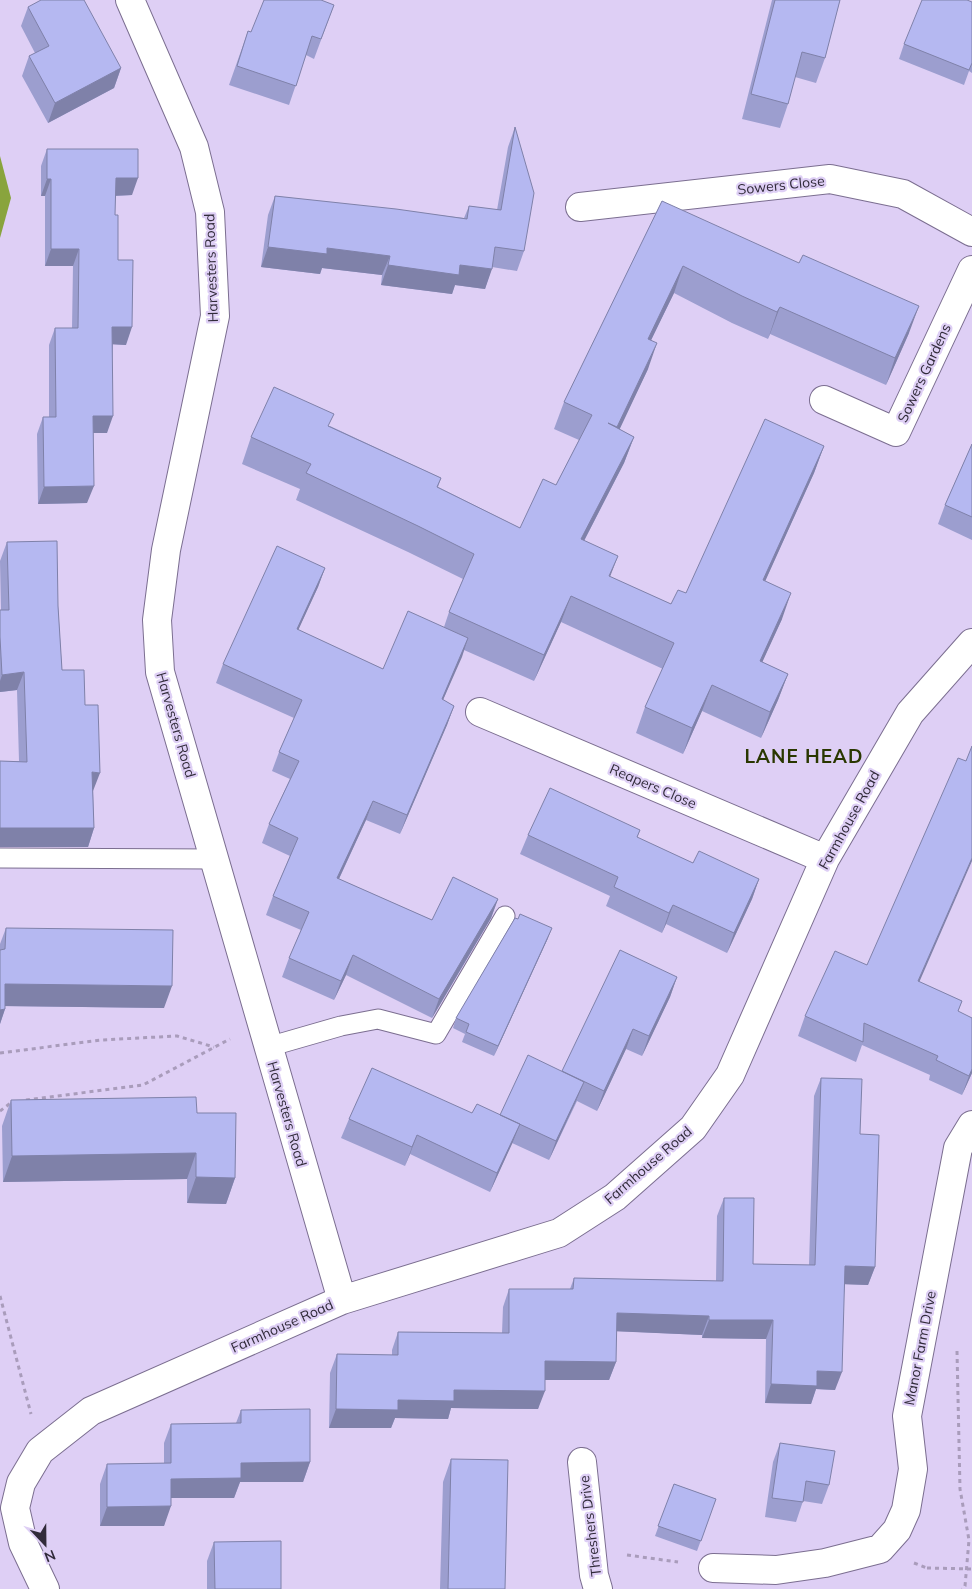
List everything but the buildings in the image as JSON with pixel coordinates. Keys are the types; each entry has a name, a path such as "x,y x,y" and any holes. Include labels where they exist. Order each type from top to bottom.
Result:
{"street":[{"name":"Harvesters Road","path":"130,0 194,147 210,212 215,316 166,550 157,620 160,672 342,1300"},
{"name":"Sowers Close","path":"580,207 830,180 903,194 972,232"},
{"name":"Sowers Gardens","path":"824,400 896,432 972,270"},
{"name":"Farmhouse Road","path":"45,1589 23,1543 15,1508 21,1483 40,1451 91,1411 342,1300 559,1233 615,1197 693,1128 730,1075 825,859 910,713 972,643"},
{"name":"Reapers Close","path":"480,712 825,859"},
{"name":"Manor Farm Drive","path":"714,1568 776,1570 825,1563 880,1549 897,1530 906,1510 913,1469 906,1416 958,1148 972,1126"},
{"name":"Threshers Drive","path":"582,1462 594,1575 598,1589"}],"lane":[{"path":"0,858 214,859"},
{"path":"265,1035 341,1026 378,1019 436,1034 505,916"}],"path":[{"path":"22,1100 143,1085 214,1048 265,1035"},
{"path":"0,1053 101,1040 176,1036 214,1048"},
{"path":"0,1111 14,1101"},
{"path":"0,1296 40,1451"},
{"path":"957,1349 960,1489 969,1540 965,1586 962,1589"},
{"path":"592,1550 714,1568"},
{"path":"927,1568 972,1570"}],"green space":[{"path":"0,156 11,198 0,238"}],"district":[{"name":"LANE HEAD","path":"804,756"}]}
